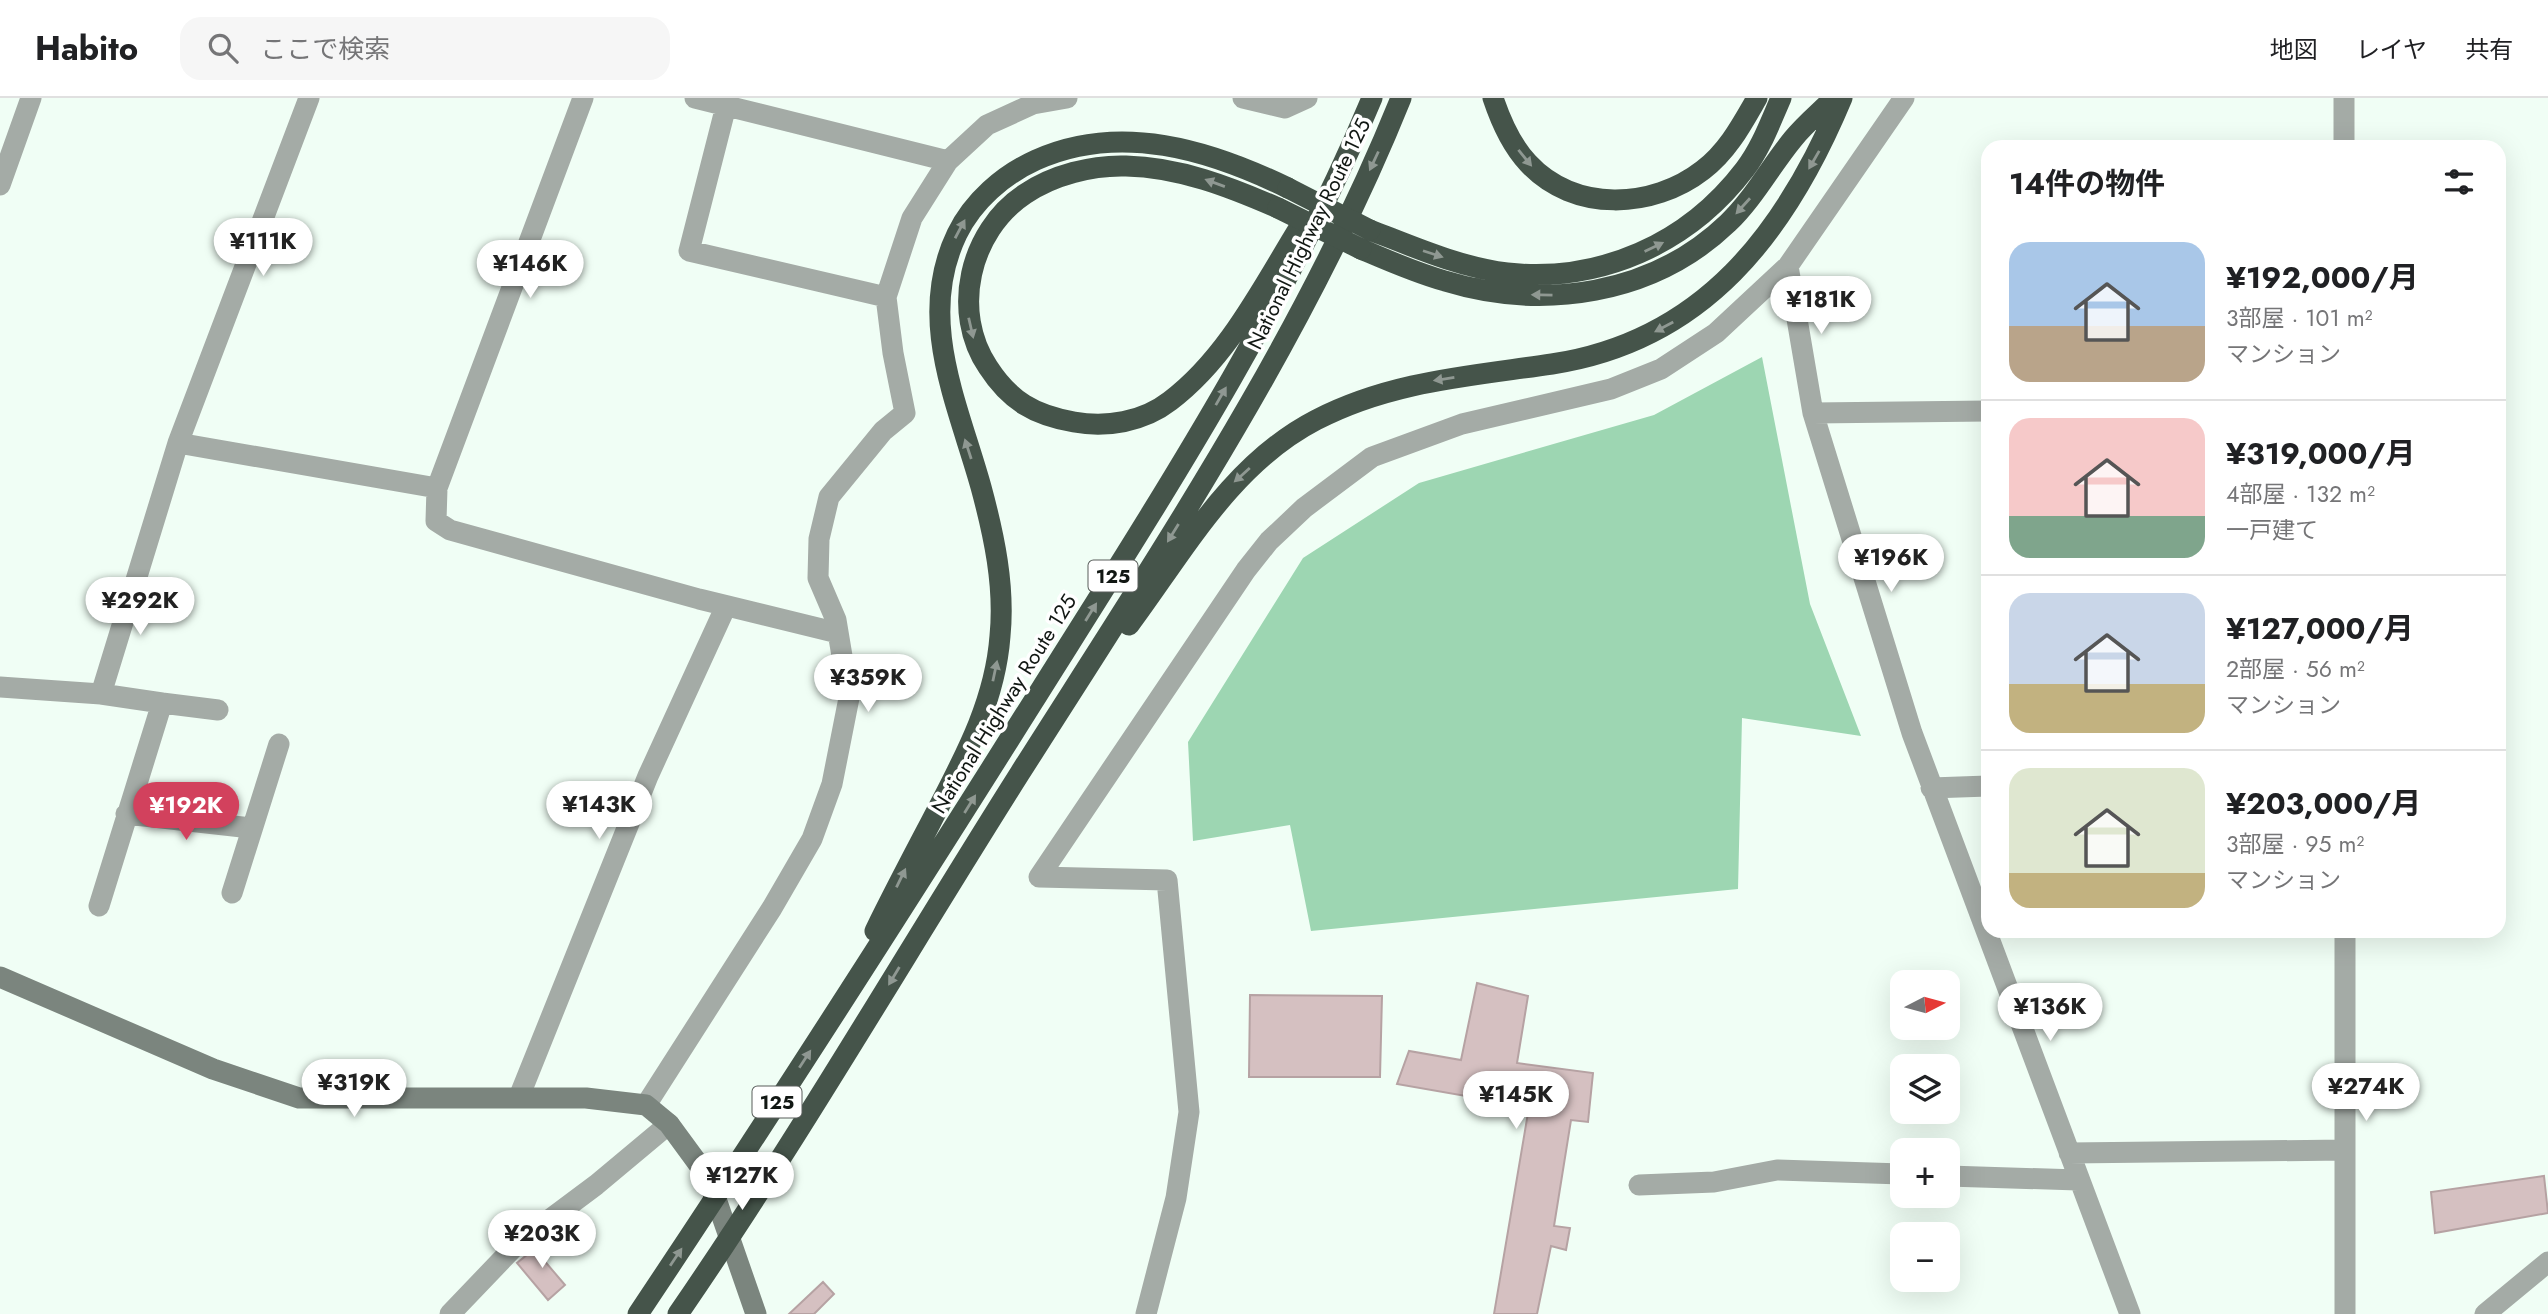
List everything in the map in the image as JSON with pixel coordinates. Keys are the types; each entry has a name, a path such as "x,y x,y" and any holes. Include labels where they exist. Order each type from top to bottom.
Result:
{"highway":[{"name":"National Highway Route 125","path":"638,1314 716,1199 921,882 1156,509 1267,317 1306,242 1371,98"},
{"name":"National Highway Route 125","path":"678,1314 730,1239 839,1068 1241,420 1332,252 1401,98"},
{"path":"1493,98 1511,141 1528,163 1545,178 1566,190 1588,196 1636,200 1659,195 1704,169 1724,150 1757,98"},
{"path":"1358,130 1253,304 1217,354 1193,381 1168,403 1145,415 1119,423 1093,425 1067,421 1024,406 1002,388 980,355 969,326 968,301 970,276 978,253 990,230 1023,195 1072,173 1123,165 1186,173 1278,208 1365,239 1506,273 1539,274 1614,263 1663,243 1705,213 1745,170 1761,144 1781,98"},
{"path":"839,1005 969,748 996,671 1002,607 994,540 948,379 940,321 939,295 943,270 961,225 976,204 1016,169 1061,150 1089,144 1146,143 1179,148 1218,157 1288,188 1365,239 1447,282 1500,293 1564,295 1622,285 1668,267 1712,237 1749,201 1793,139 1834,98"},
{"path":"1020,773 1212,509 1261,458 1314,421 1375,394 1442,379 1584,358 1614,350 1673,323 1720,286 1757,246 1800,185 1821,149 1842,98"}],"street":[{"path":"0,185 31,98"},
{"path":"101,694 178,443 309,98"},
{"path":"583,98 438,488 436,521 450,530 726,606 838,633"},
{"path":"695,98 948,161"},
{"path":"646,1105 772,908 812,839 832,784 849,698 836,620 818,578 819,539 829,497 883,431 905,413 892,353 886,298 912,218 948,161 987,125 1032,104 1068,98"},
{"path":"1243,98 1285,108 1307,98"},
{"path":"1146,1314 1176,1198 1189,1112 1167,880 1039,877 1246,570 1269,541 1304,508 1372,457 1411,440 1462,424 1611,389 1661,369 1716,333 1788,266 1903,98"},
{"path":"2343,98 2344,140"},
{"path":"726,106 689,251 886,298"},
{"path":"1788,266 1813,413 1912,733 1981,920"},
{"path":"1813,413 1981,411"},
{"path":"178,443 438,488"},
{"path":"519,1097 649,776 726,606"},
{"path":"0,687 101,694 218,710"},
{"path":"99,906 162,703"},
{"path":"232,892 279,744"},
{"path":"1931,788 1981,786"},
{"path":"126,814 251,828"},
{"path":"1988,938 2130,1314"},
{"path":"2345,938 2345,1314"},
{"path":"0,977 213,1069 299,1098 586,1098 646,1105 669,1124 697,1160 716,1199 756,1314"},
{"path":"450,1314 517,1244 596,1185 669,1124"},
{"path":"2069,1153 2345,1150"},
{"path":"1639,1185 1714,1182 1777,1170 1890,1174"},
{"path":"1960,1176 2078,1180"},
{"path":"2485,1314 2548,1262"}],"green space":[{"path":"1762,357 1810,604 1861,736 1742,718 1738,889 1311,931 1290,825 1193,841 1188,742 1303,558 1419,483 1654,415"}],"building":[{"path":"1477,983 1528,996 1517,1063 1593,1073 1588,1122 1571,1120 1554,1226 1570,1228 1566,1250 1551,1246 1537,1314 1494,1314 1529,1107 1397,1084 1409,1051 1461,1060"},
{"path":"1250,995 1382,996 1380,1077 1249,1077"},
{"path":"2544,1176 2548,1213 2435,1233 2431,1192"},
{"path":"549,1237 556,1246 542,1258 565,1285 548,1300 517,1263"},
{"path":"823,1282 834,1294 814,1314 789,1314"}]}
